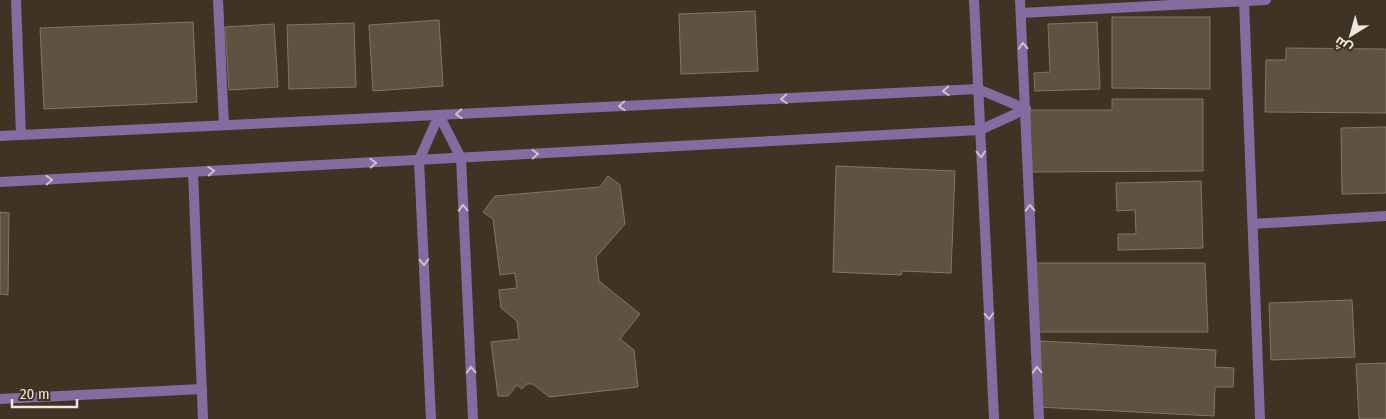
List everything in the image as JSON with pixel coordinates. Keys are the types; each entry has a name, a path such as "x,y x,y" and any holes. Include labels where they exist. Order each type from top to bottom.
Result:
{"street":[{"path":"16,0 21,135"},
{"path":"218,0 224,125"},
{"path":"974,0 994,419"},
{"path":"1020,0 1039,419"},
{"path":"1021,14 1266,0"},
{"path":"1244,1 1260,419"},
{"path":"0,136 978,89 1026,109"},
{"path":"0,182 980,130 1026,109"},
{"path":"439,115 461,158 473,419"},
{"path":"431,419 419,160 439,115"},
{"path":"193,172 203,419"},
{"path":"1253,224 1386,216"},
{"path":"0,399 202,390"}],"building":[{"path":"755,11 758,71 681,74 679,14"},
{"path":"1112,17 1210,17 1210,89 1112,88"},
{"path":"439,20 443,86 373,91 369,25"},
{"path":"193,22 197,102 44,109 40,28"},
{"path":"1097,22 1100,89 1035,91 1034,73 1050,72 1048,24"},
{"path":"354,23 356,87 289,89 287,25"},
{"path":"274,24 278,87 229,90 225,27"},
{"path":"1286,48 1386,49 1386,113 1265,112 1266,60 1286,60"},
{"path":"1112,99 1203,99 1203,171 1031,172 1030,110 1112,110"},
{"path":"1386,127 1386,193 1342,194 1341,128"},
{"path":"836,166 955,171 951,273 902,271 901,275 833,272"},
{"path":"608,176 620,185 625,224 596,257 599,281 640,314 620,339 634,350 638,387 549,397 533,384 526,384 522,389 517,385 508,396 498,396 491,342 519,339 517,321 501,308 499,290 517,288 515,273 500,275 493,219 483,212 495,196 600,187"},
{"path":"1201,181 1203,248 1118,250 1118,234 1136,234 1135,210 1117,211 1116,183"},
{"path":"0,212 9,213 8,295 0,294"},
{"path":"1033,263 1205,263 1208,332 1034,332"},
{"path":"1352,300 1355,357 1271,360 1269,303"},
{"path":"1040,341 1216,350 1215,367 1234,368 1233,387 1215,387 1214,416 1037,407"},
{"path":"1386,363 1386,419 1359,419 1356,364"}]}
